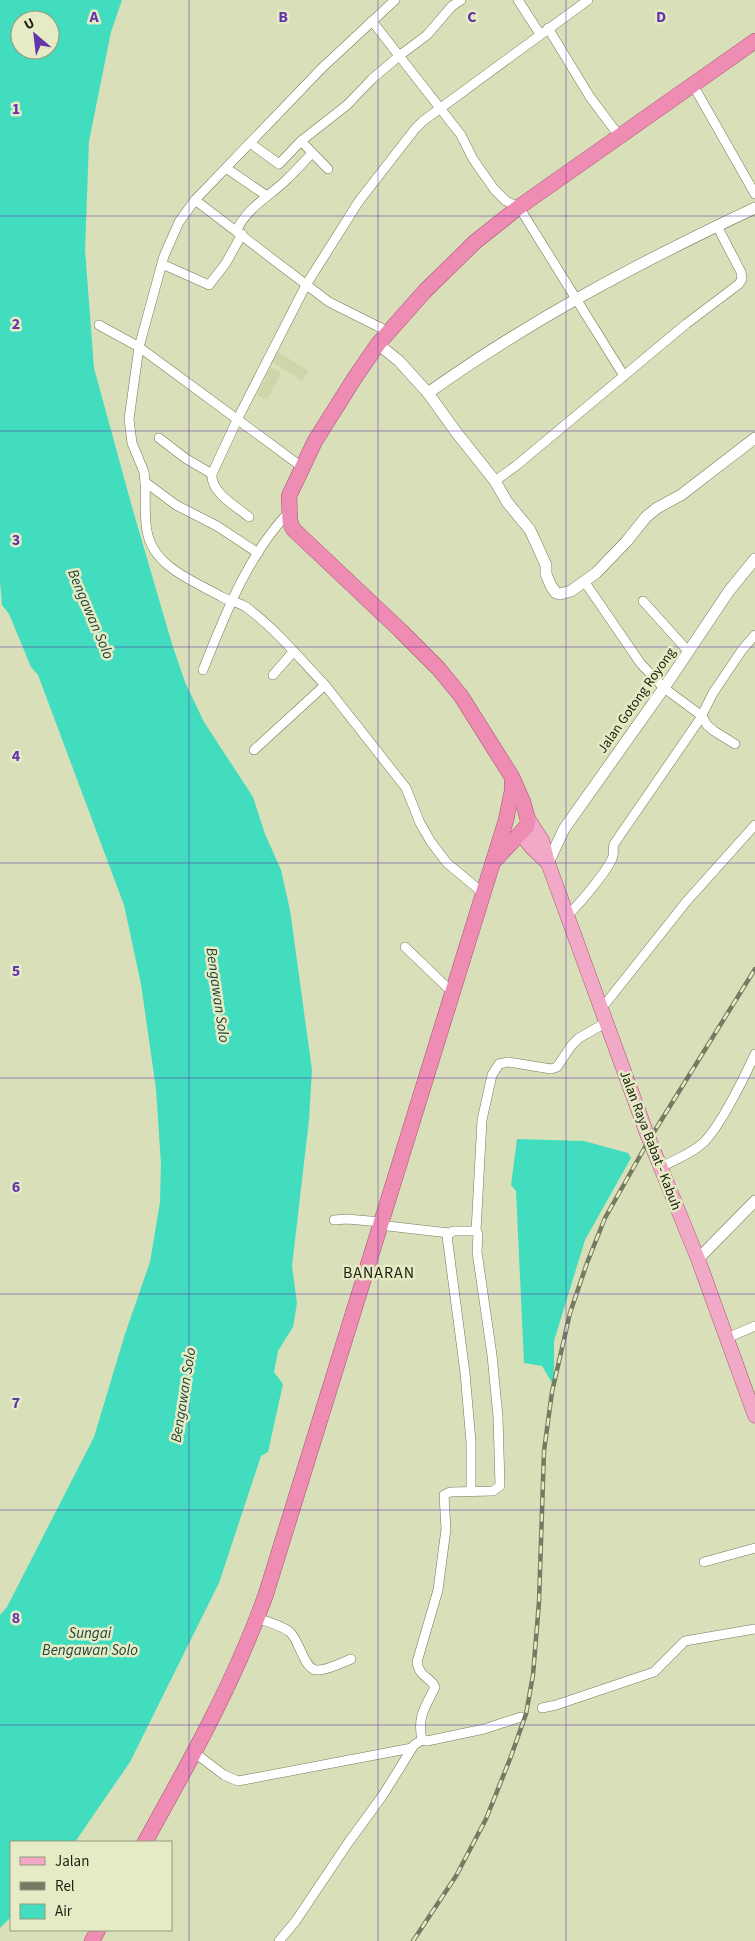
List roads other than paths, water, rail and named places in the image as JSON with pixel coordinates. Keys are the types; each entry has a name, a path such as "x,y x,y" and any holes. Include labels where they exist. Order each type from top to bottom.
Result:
{"highway":[{"path":"493,862 527,826 527,817 519,791 512,777 460,696 438,668 377,608 300,538 293,529 289,512 289,496 302,467 333,412 378,344 425,291 476,242 519,207 755,41"},
{"path":"147,1841 195,1753 240,1662 257,1618 506,820 512,791 512,777"},
{"path":"506,820 509,815 515,812 522,813 527,817"},
{"path":"506,820 510,830 520,833"}],"main road":[{"name":"Jalan Raya Babat - Kabuh","path":"527,817 542,840 548,863 660,1168 698,1260 727,1338 751,1393 755,1416"},
{"path":"520,833 548,863"}],"street":[{"path":"395,0 322,68 195,200 178,222 162,264 139,347 129,419 132,443 144,472 147,531 160,560 231,602 246,607 293,652 325,685 406,788 420,823 431,842 447,863 483,893"},
{"path":"280,164 301,141 346,105 399,56 427,36 452,6 461,0"},
{"path":"518,0 544,31 620,136"},
{"path":"249,517 225,498 214,484 212,474 237,420 306,284 359,201 414,129 588,0"},
{"path":"372,21 461,134 473,159 494,189 506,201 519,207 624,376"},
{"path":"693,85 755,194"},
{"path":"301,141 328,168"},
{"path":"250,143 280,164 284,182"},
{"path":"162,264 209,285 226,263 240,232 240,222 284,182 312,153"},
{"path":"226,168 267,196"},
{"path":"195,200 240,232 330,302 389,332"},
{"path":"428,393 463,368 624,271 755,208"},
{"path":"495,481 517,466 686,324 739,284 742,279 741,272 718,226"},
{"path":"99,325 139,347 302,467"},
{"path":"378,344 399,361 428,393 445,418 495,481 507,502 530,530 546,565 546,574 556,593 560,594 571,591 596,573 652,513 680,495 755,438"},
{"path":"159,438 185,458 212,474"},
{"path":"145,482 176,505 217,526 258,553"},
{"path":"203,670 231,602 258,553 275,527 289,512"},
{"name":"Jalan Gotong Royong","path":"548,863 564,829 664,688 729,591 755,559"},
{"path":"584,581 641,664 664,688 702,716 714,732 735,744"},
{"path":"643,600 688,651"},
{"path":"568,915 609,865 614,856 614,844 702,716 713,693 742,650 755,636"},
{"path":"273,675 293,652"},
{"path":"254,750 325,685"},
{"path":"602,1008 686,902 755,825"},
{"path":"405,947 452,992"},
{"path":"422,1740 420,1722 435,1687 423,1677 416,1662 438,1590 446,1529 444,1497 447,1493 471,1490 493,1491 500,1486 498,1417 478,1252 478,1234 476,1231 482,1120 492,1075 499,1064 508,1062 551,1069 557,1067 571,1046 579,1038 607,1022"},
{"path":"660,1168 685,1156 705,1141 722,1116 755,1054"},
{"path":"698,1260 755,1201"},
{"path":"334,1220 348,1219 449,1233 458,1230 476,1231"},
{"path":"449,1233 447,1239 465,1372 471,1442 471,1490"},
{"path":"727,1338 755,1326"},
{"path":"704,1562 755,1548"},
{"path":"257,1618 289,1631 298,1642 309,1667 314,1670 320,1670 351,1659"},
{"path":"542,1708 654,1672 685,1641 755,1630"},
{"path":"279,1941 295,1922 383,1795 412,1748 422,1740 436,1740 484,1729 520,1717"},
{"path":"195,1753 224,1775 238,1781 412,1748"}],"water":[{"path":"0,0 122,0 111,32 89,141 85,250 94,368 132,507 185,682 204,722 253,797 265,834 281,870 290,910 312,1070 309,1120 292,1266 297,1303 293,1327 278,1351 274,1372 283,1384 268,1452 261,1456 219,1583 130,1762 76,1841 10,1841 10,1918 0,1928 0,1615 7,1607 94,1437 125,1334 150,1262 160,1202 161,1164 156,1089 141,984 124,905 38,675 31,667 9,614 2,605 0,581"},
{"path":"517,1139 584,1141 628,1153 631,1158 585,1240 554,1341 554,1386 542,1366 524,1363 516,1191 511,1185"}],"railway":[{"path":"413,1941 456,1876 486,1819 526,1714 533,1675 539,1602 544,1451 552,1392 570,1313 587,1263 605,1218 649,1140 755,969"}],"district":[{"name":"BANARAN","path":"379,1272"}],"water label":[{"name":"Bengawan Solo","path":"91,614"},
{"name":"Bengawan Solo","path":"218,995"},
{"name":"Bengawan Solo","path":"183,1395"},
{"name":"Sungai Bengawan Solo","path":"90,1642"}]}
